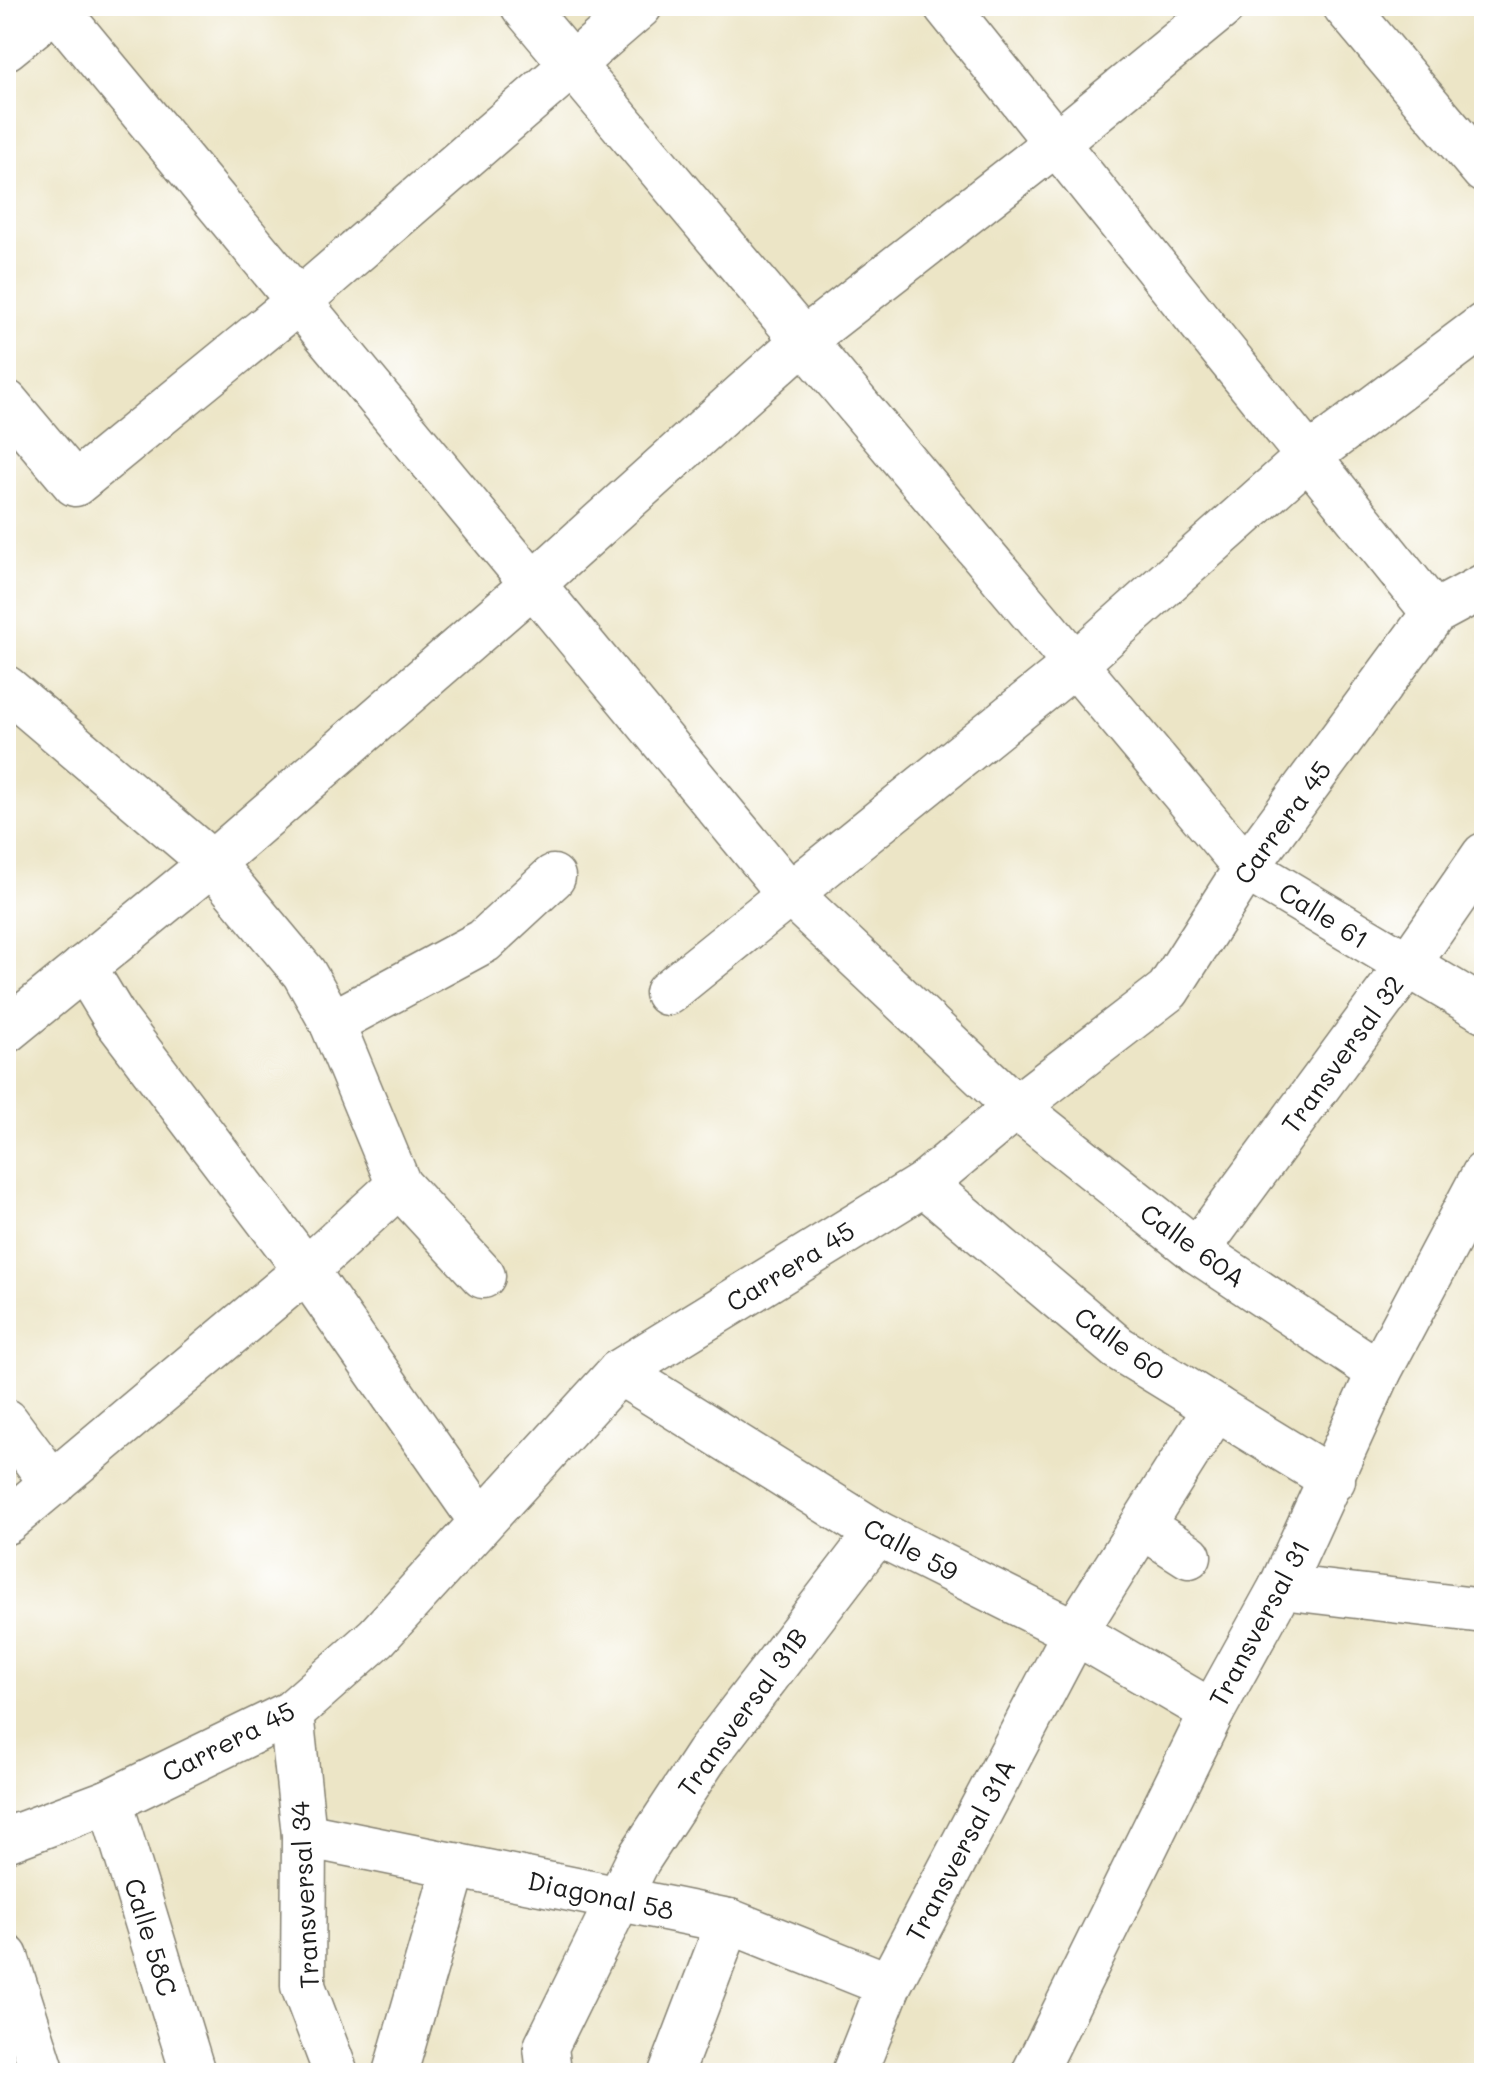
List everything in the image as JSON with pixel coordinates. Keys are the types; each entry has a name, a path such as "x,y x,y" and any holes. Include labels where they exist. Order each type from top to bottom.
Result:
{"street":[{"name":"Calle 61","path":"523,6 1246,868 1484,1010"},
{"path":"6,402 75,484 299,301 640,6"},
{"path":"946,6 1434,613"},
{"path":"6,1031 212,863 533,584 805,339 1055,144 1223,6"},
{"path":"1345,6 1484,171"},
{"path":"6,48 56,7"},
{"name":"Calle 60A","path":"56,7 788,892 1016,1107 1197,1251 1379,1372"},
{"path":"667,993 788,892 1074,665 1308,457 1484,325"},
{"name":"Carrera 45","path":"6,1840 110,1801 291,1713 377,1637 619,1372 924,1184 1016,1107 1168,990 1246,868 1434,613 1484,586"},
{"path":"6,688 212,863 304,973 332,1023 399,1185 483,1276"},
{"name":"Transversal 32","path":"1197,1251 1407,966 1484,855"},
{"path":"332,1023 484,941 553,877"},
{"path":"84,967 116,1020 306,1270 481,1521"},
{"name":"Transversal 31","path":"1034,2073 1212,1712 1281,1587 1333,1480 1379,1372 1484,1174"},
{"name":"Calle 60","path":"924,1184 1118,1348 1333,1480"},
{"path":"6,1522 306,1270 399,1185"},
{"name":"Calle 59","path":"619,1372 877,1533 1075,1632 1212,1712"},
{"path":"1075,1632 1216,1408"},
{"path":"6,1421 53,1484"},
{"path":"1142,1526 1189,1556"},
{"name":"Transversal 31B","path":"549,2073 546,2047 638,1860 707,1755 877,1533"},
{"path":"1281,1587 1484,1611"},
{"name":"Transversal 31A","path":"854,2073 889,1985 1075,1632"},
{"name":"Transversal 34","path":"291,1713 304,1835 303,1986 336,2073"},
{"name":"Calle 58C","path":"110,1801 193,2073"},
{"name":"Diagonal 58","path":"304,1835 729,1921 889,1985"},
{"path":"395,2073 455,1865"},
{"path":"671,2073 729,1921"},
{"path":"6,1957 43,2073"}]}
